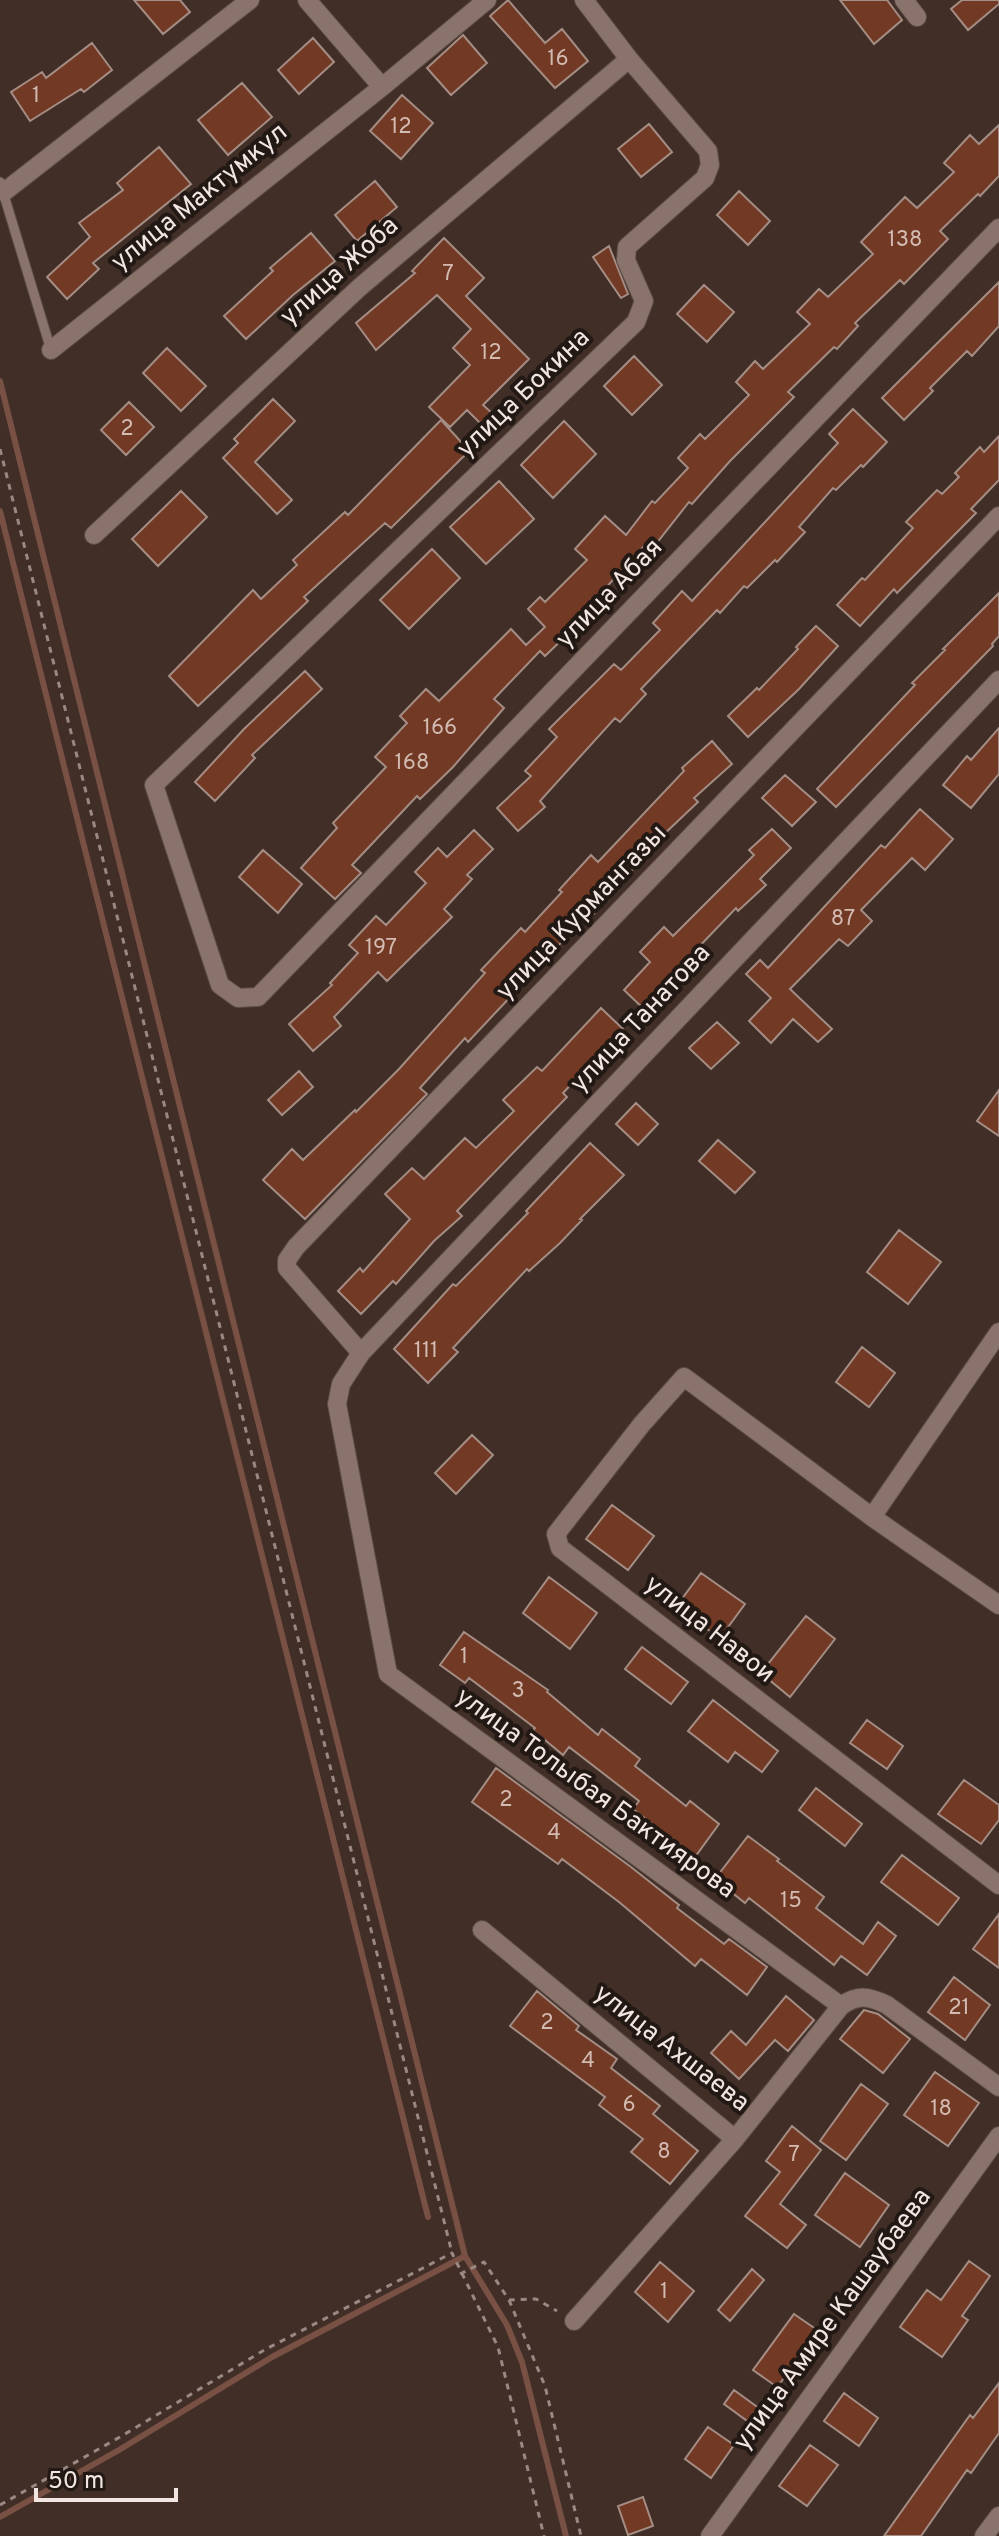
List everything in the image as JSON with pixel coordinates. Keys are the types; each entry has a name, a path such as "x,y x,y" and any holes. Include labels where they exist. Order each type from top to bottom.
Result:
{"street":[{"path":"2,187 250,0"},
{"path":"307,0 382,87"},
{"name":"улица Мактумкул","path":"51,350 487,0"},
{"name":"улица Бокина","path":"258,997 238,998 220,985 154,785 636,322 644,301 626,260 627,247 705,178 710,165 708,151 629,59 584,0"},
{"path":"904,0 917,17"},
{"name":"улица Жоба","path":"94,535 360,287 629,59"},
{"name":"улица Абая","path":"258,997 999,228"},
{"name":"улица Курмангазы","path":"361,1353 287,1268 287,1260 296,1247 999,516"},
{"name":"улица Танатова","path":"337,1404 341,1384 361,1353 999,680"},
{"path":"999,1332 872,1517 999,1605"},
{"name":"улица Навои","path":"872,1517 684,1377 556,1534 560,1548 999,1885"},
{"name":"улица Толыбая Бактиярова","path":"337,1404 388,1674 841,2006"},
{"name":"улица Ахшаева","path":"482,1930 735,2139 841,2006"},
{"path":"841,2006 854,1997 870,1997 887,2005 999,2087"},
{"name":"улица Амире Кашаубаева","path":"710,2536 999,2136"},
{"path":"574,2321 735,2139"},
{"path":"984,2536 999,2516"}],"lane":[{"path":"2,187 51,350"}],"path":[{"path":"0,449 452,2253 498,2347 544,2536"},
{"path":"0,2505 266,2349 452,2253"},
{"path":"460,2274 484,2262 509,2300 545,2386 581,2536"},
{"path":"509,2300 536,2299 574,2321"}],"building":[{"path":"134,0 180,0 190,12 163,34"},
{"path":"508,0 545,43 562,29 588,61 555,88 490,16"},
{"path":"840,0 887,0 902,20 874,44"},
{"path":"962,0 999,0 999,4 968,30 951,9"},
{"path":"463,35 487,63 451,95 427,68"},
{"path":"313,38 334,62 299,94 278,70"},
{"path":"92,43 112,70 84,92 81,89 30,121 11,92 42,72 46,78"},
{"path":"242,83 272,117 228,155 198,120"},
{"path":"402,95 433,123 401,159 370,131"},
{"path":"649,124 672,152 641,177 618,149"},
{"path":"999,125 999,176 940,231 948,239 904,284 900,280 855,323 858,326 837,349 834,347 788,392 794,397 692,504 689,502 652,549 646,544 600,594 604,599 545,656 540,651 494,699 504,708 453,767 420,799 417,796 352,865 361,873 335,899 301,868 337,828 333,823 386,767 375,757 407,723 400,716 426,689 439,701 511,629 526,645 545,627 528,609 540,597 545,602 587,560 575,549 605,516 626,535 652,501 655,503 688,468 678,458 700,434 705,439 749,395 736,382 755,361 763,369 810,324 797,312 819,289 828,297 873,254 861,242 905,197 917,208 954,172 944,163 970,135 979,144"},
{"path":"159,147 191,184 93,263 99,269 67,299 47,277 90,237 79,223 123,190 117,183"},
{"path":"375,181 397,207 357,241 335,215"},
{"path":"739,191 770,221 748,245 717,215"},
{"path":"311,233 335,261 246,339 224,316 273,271 270,268"},
{"path":"444,238 484,278 466,296 529,359 483,405 492,413 482,425 467,410 450,427 429,407 470,365 453,348 471,329 437,295 376,350 356,323 415,273 412,271"},
{"path":"609,246 628,294 621,298 593,257"},
{"path":"999,282 999,326 972,356 967,351 904,420 882,398"},
{"path":"704,285 734,312 707,342 677,314"},
{"path":"167,348 206,386 181,411 143,373"},
{"path":"634,356 662,385 632,415 604,386"},
{"path":"273,399 295,421 255,462 292,500 277,514 223,458 238,443 234,439"},
{"path":"129,402 154,427 126,455 101,430"},
{"path":"853,409 887,442 836,490 833,488 799,527 805,532 777,562 775,560 747,588 744,586 720,613 717,610 641,689 646,694 620,722 615,718 540,801 545,807 518,831 497,808 531,776 525,771 557,737 549,729 614,664 621,670 660,630 653,623 682,591 692,601 838,443 829,434"},
{"path":"441,420 463,444 459,449 465,455 391,528 385,523 304,597 308,601 198,706 169,676 253,590 261,599 297,565 293,560 345,512 348,515"},
{"path":"564,421 596,454 553,498 521,465"},
{"path":"999,436 999,480 971,509 976,513 897,593 894,589 860,626 837,605 913,528 906,522 937,490 942,494 959,477 955,473 980,447 984,452"},
{"path":"499,481 534,519 486,564 450,527"},
{"path":"181,491 207,517 158,566 132,539"},
{"path":"432,549 460,578 409,629 380,600"},
{"path":"999,593 999,636 993,646 836,807 817,789 915,685 912,683 943,649"},
{"path":"816,626 838,646 799,689 748,737 728,716 757,688 759,690"},
{"path":"305,671 322,689 252,755 255,758 215,801 195,782 244,729"},
{"path":"999,728 999,774 971,808 943,785 967,756 971,760"},
{"path":"712,741 732,764 694,798 698,802 661,837 590,918 587,915 468,1042 465,1038 420,1088 427,1094 305,1219 263,1180 292,1149 303,1160 356,1112 485,973 481,970 521,928 525,932 591,855 598,862 684,771 682,768"},
{"path":"785,775 816,802 792,826 762,798"},
{"path":"920,809 953,839 925,870 912,858 861,910 872,921 848,946 839,939 790,989 832,1029 818,1042 793,1019 771,1043 749,1021 771,998 746,974 760,960 768,968 881,845 885,848"},
{"path":"772,829 791,848 760,879 766,885 738,911 736,908 692,954 696,958 646,1011 624,990 650,962 640,952 664,927 673,936 754,855 749,850"},
{"path":"474,830 493,849 467,875 472,879 444,909 452,917 387,981 378,972 334,1017 341,1026 313,1051 289,1024 332,985 330,983 358,953 349,945 376,916 386,925 426,883 415,872 438,848 447,857"},
{"path":"263,850 302,884 278,913 239,877"},
{"path":"601,1008 623,1029 563,1093 567,1097 457,1211 462,1216 434,1241 396,1284 393,1281 361,1314 338,1291 360,1268 363,1272 410,1219 385,1194 412,1168 424,1179 465,1138 476,1148 514,1111 503,1100 537,1067 542,1071"},
{"path":"717,1022 739,1043 711,1069 689,1048"},
{"path":"299,1071 313,1087 282,1115 268,1100"},
{"path":"999,1090 999,1136 977,1121"},
{"path":"636,1103 658,1124 638,1145 616,1124"},
{"path":"718,1140 755,1172 735,1193 699,1161"},
{"path":"590,1143 624,1175 560,1243 529,1271 527,1269 453,1348 458,1352 428,1383 394,1349 453,1284 456,1286 528,1213 526,1211"},
{"path":"899,1230 941,1262 908,1304 867,1272"},
{"path":"862,1347 895,1373 869,1407 836,1382"},
{"path":"472,1435 493,1455 456,1494 435,1473"},
{"path":"612,1505 654,1536 628,1570 586,1539"},
{"path":"701,1573 745,1604 720,1638 676,1607"},
{"path":"549,1577 597,1613 570,1649 523,1613"},
{"path":"806,1616 835,1639 790,1697 761,1673"},
{"path":"464,1632 548,1690 598,1735 602,1729 640,1759 635,1766 686,1806 690,1801 719,1824 695,1857 633,1809 639,1801 569,1747 563,1755 533,1730 535,1728 469,1678 465,1683 440,1665"},
{"path":"642,1647 688,1682 671,1704 625,1669"},
{"path":"713,1700 778,1751 762,1772 735,1752 728,1762 688,1731"},
{"path":"867,1720 903,1746 887,1769 850,1743"},
{"path":"496,1768 631,1867 724,1944 729,1939 767,1967 747,1995 701,1959 695,1966 562,1859 558,1864 472,1802"},
{"path":"964,1780 999,1805 999,1820 981,1844 938,1814"},
{"path":"816,1788 862,1824 845,1846 799,1810"},
{"path":"748,1836 824,1897 816,1908 863,1944 878,1922 896,1936 867,1975 841,1956 834,1965 749,1898 745,1903 715,1879"},
{"path":"902,1855 959,1898 938,1925 881,1882"},
{"path":"999,1914 999,1968 973,1949"},
{"path":"954,1977 990,2005 965,2040 928,2012"},
{"path":"537,1991 579,2026 576,2030 617,2059 611,2068 660,2106 653,2114 698,2151 670,2184 631,2152 643,2139 599,2105 605,2097 510,2026"},
{"path":"786,1996 814,2020 788,2051 775,2040 739,2079 711,2053 731,2031 746,2045"},
{"path":"864,2010 878,2014 910,2039 883,2073 840,2039"},
{"path":"935,2072 979,2103 948,2146 904,2115"},
{"path":"861,2084 888,2104 846,2160 820,2141"},
{"path":"792,2126 821,2150 780,2204 806,2225 787,2248 745,2216 780,2172 766,2161"},
{"path":"845,2173 889,2205 860,2247 815,2215"},
{"path":"969,2261 990,2276 962,2316 968,2320 942,2357 900,2327 927,2290 941,2300"},
{"path":"660,2262 694,2291 668,2322 635,2292"},
{"path":"752,2269 764,2280 730,2321 718,2310"},
{"path":"794,2314 820,2332 777,2387 753,2370"},
{"path":"999,2383 999,2433 971,2473 967,2470 921,2536 884,2536 970,2415 973,2418"},
{"path":"734,2390 760,2409 750,2423 724,2404"},
{"path":"844,2393 878,2418 859,2446 824,2421"},
{"path":"708,2427 734,2445 711,2478 685,2459"},
{"path":"810,2445 838,2465 807,2506 779,2486"},
{"path":"643,2497 653,2526 628,2535 618,2506"}],"waterway":[{"path":"0,381 465,2256 507,2325 522,2362 566,2536"},
{"path":"0,511 428,2217"},
{"path":"0,2517 119,2450 272,2357 465,2256"}]}
